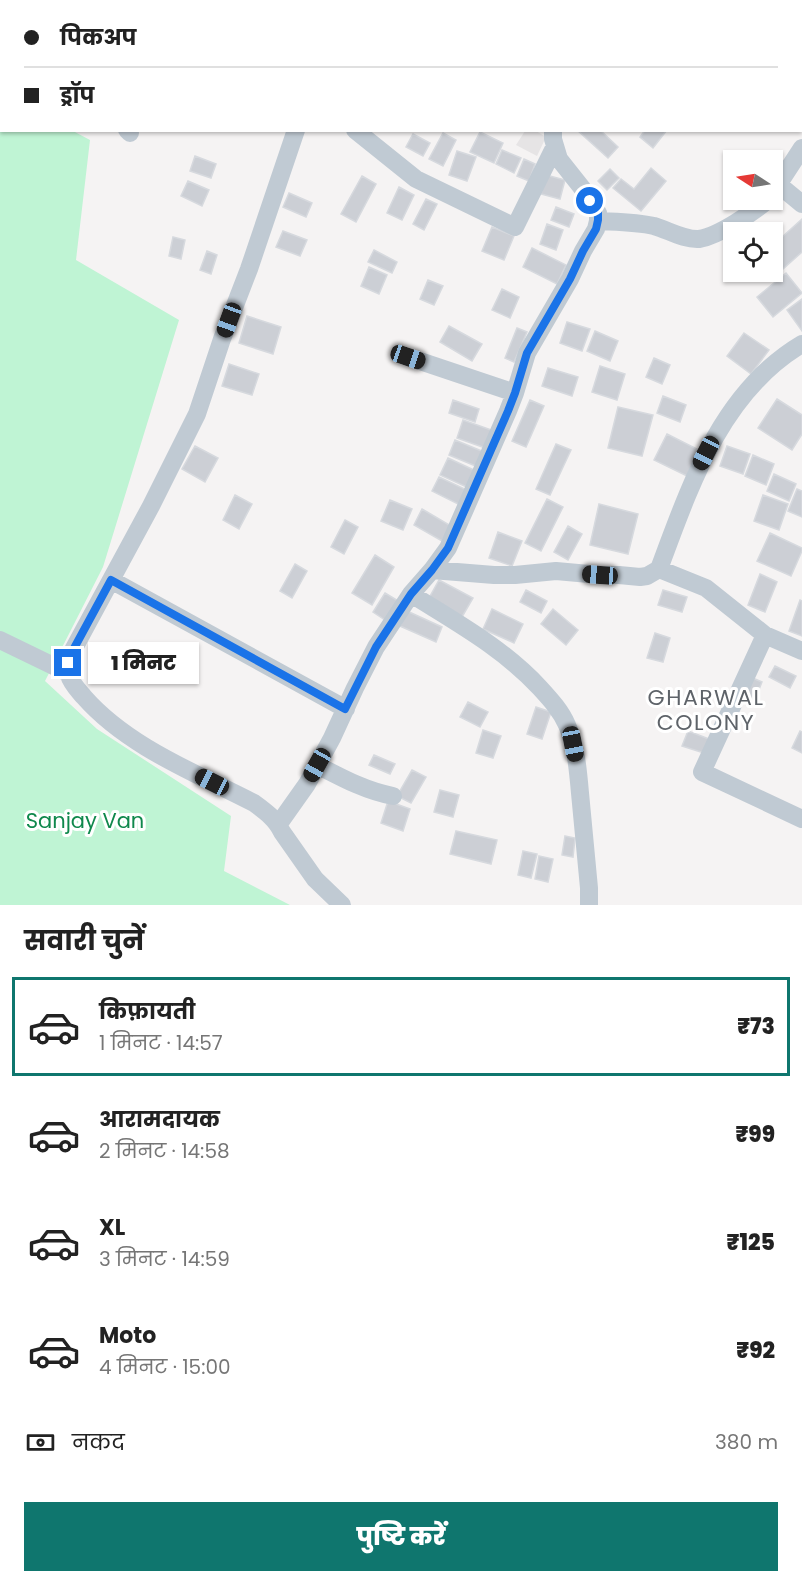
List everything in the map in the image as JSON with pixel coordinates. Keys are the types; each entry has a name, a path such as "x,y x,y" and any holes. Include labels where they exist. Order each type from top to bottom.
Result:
{"street":[{"path":"295,132 197,414 151,506 72,652 68,663 68,673 76,687 97,712 113,725 150,750 254,803 270,816 315,879 342,905"},
{"path":"357,132 416,179 515,227 554,138"},
{"path":"278,825 307,784 376,647 411,594 448,548 515,393 527,353 596,229 598,213 559,159 554,138"},
{"path":"783,177 802,148"},
{"path":"783,197 802,204"},
{"path":"598,220 645,225 683,236 700,238 738,221 752,210"},
{"path":"432,570 494,575 556,571 648,576 659,569 700,464 711,442 742,398 764,373 783,356 802,344"},
{"path":"408,357 515,393"},
{"path":"659,569 706,588 765,635 802,651"},
{"path":"111,580 345,709"},
{"path":"411,594 496,648 516,664 552,701 562,715 573,744 578,773 589,905"},
{"path":"765,635 702,772 802,819"},
{"path":"0,640 68,673"},
{"path":"317,765 361,787 393,796"}],"shaded area":[{"path":"524,132 538,132 546,137 537,156 516,145"}],"green space":[{"name":"Sanjay Van","path":"0,132 75,132 90,140 76,260 179,320 103,567 45,681 97,729 231,816 224,871 290,905 0,905"}],"building":[{"path":"480,132 503,143 494,163 470,152"},
{"path":"579,132 602,132 618,147 608,158"},
{"path":"644,132 665,132 653,148 640,137"},
{"path":"443,133 456,140 443,166 429,159"},
{"path":"413,134 430,143 423,156 406,147"},
{"path":"502,150 521,158 514,173 496,164"},
{"path":"457,151 476,157 467,181 449,175"},
{"path":"195,156 216,164 211,178 190,171"},
{"path":"524,159 535,164 529,181 517,176"},
{"path":"651,168 666,181 641,211 613,188 621,179 634,189"},
{"path":"610,169 619,178 607,190 598,181"},
{"path":"546,175 565,180 560,199 541,194"},
{"path":"362,176 376,184 356,222 341,214"},
{"path":"188,181 209,190 202,206 181,196"},
{"path":"399,187 414,195 402,220 387,213"},
{"path":"289,193 312,203 306,217 283,207"},
{"path":"426,199 437,204 424,230 413,224"},
{"path":"556,207 574,214 569,227 551,220"},
{"path":"802,219 802,252 783,269 783,236"},
{"path":"547,224 563,230 556,250 540,244"},
{"path":"492,227 514,236 504,260 482,251"},
{"path":"283,231 307,240 300,256 276,247"},
{"path":"173,237 185,240 181,259 169,256"},
{"path":"532,248 566,265 557,284 523,267"},
{"path":"374,250 397,262 392,273 368,262"},
{"path":"207,251 217,255 211,274 200,270"},
{"path":"369,267 387,275 379,294 361,286"},
{"path":"786,273 802,293 773,317 757,297 775,282 783,282 783,275"},
{"path":"428,280 443,286 434,305 420,299"},
{"path":"502,289 519,297 510,318 492,310"},
{"path":"802,299 802,331 787,310"},
{"path":"247,316 281,327 273,354 239,343"},
{"path":"567,322 590,329 582,351 560,343"},
{"path":"449,326 482,344 472,361 440,342"},
{"path":"517,328 527,332 514,362 505,358"},
{"path":"595,331 618,341 610,361 587,351"},
{"path":"744,333 769,350 751,374 727,356"},
{"path":"654,358 670,365 662,384 646,377"},
{"path":"229,364 259,374 252,395 222,386"},
{"path":"600,366 625,374 617,400 592,392"},
{"path":"548,368 578,377 572,396 542,386"},
{"path":"663,396 686,405 680,422 657,413"},
{"path":"777,399 802,415 802,434 792,450 758,428"},
{"path":"453,400 479,409 475,422 449,413"},
{"path":"530,400 544,406 526,447 512,441"},
{"path":"618,407 653,415 642,456 608,448"},
{"path":"463,420 494,431 488,449 457,438"},
{"path":"667,434 699,450 687,476 654,460"},
{"path":"455,440 484,452 478,467 449,455"},
{"path":"556,444 571,450 550,495 536,489"},
{"path":"195,446 218,458 205,482 182,469"},
{"path":"727,446 750,454 743,474 720,466"},
{"path":"753,455 774,464 766,485 745,476"},
{"path":"448,458 478,472 471,489 440,475"},
{"path":"774,474 796,484 789,501 767,491"},
{"path":"439,477 469,491 462,506 432,491"},
{"path":"797,489 802,491 802,517 788,511"},
{"path":"235,495 252,504 239,529 223,520"},
{"path":"763,495 788,504 779,530 754,521"},
{"path":"547,499 563,507 541,551 525,543"},
{"path":"390,500 412,509 403,530 381,521"},
{"path":"599,504 638,514 628,554 590,545"},
{"path":"422,509 451,526 442,541 414,525"},
{"path":"345,520 358,527 344,554 331,547"},
{"path":"568,526 582,534 568,560 554,552"},
{"path":"498,532 522,541 512,566 489,558"},
{"path":"770,533 802,548 791,576 757,561"},
{"path":"375,555 394,567 372,605 352,593"},
{"path":"295,564 307,571 292,598 280,591"},
{"path":"760,574 777,582 765,612 748,605"},
{"path":"439,580 473,598 462,617 429,598"},
{"path":"526,590 547,601 541,613 520,602"},
{"path":"663,590 687,597 682,612 658,605"},
{"path":"385,593 400,602 388,622 373,612"},
{"path":"800,600 802,601 802,636 789,631"},
{"path":"492,609 523,624 514,643 483,629"},
{"path":"553,609 578,630 566,645 541,624"},
{"path":"407,611 442,627 436,642 400,626"},
{"path":"655,633 670,638 663,662 647,658"},
{"path":"775,666 796,676 790,688 769,677"},
{"path":"748,676 762,682 754,702 740,696"},
{"path":"468,702 488,712 480,727 460,717"},
{"path":"536,707 551,712 542,739 527,734"},
{"path":"483,730 501,736 493,758 476,753"},
{"path":"688,731 709,739 704,753 682,746"},
{"path":"800,731 802,732 802,753 792,748"},
{"path":"374,755 395,764 390,774 369,765"},
{"path":"412,770 426,777 411,803 397,796"},
{"path":"440,790 459,795 453,817 434,812"},
{"path":"388,801 410,809 403,831 381,823"},
{"path":"456,831 497,840 491,864 450,854"},
{"path":"565,836 575,838 573,857 562,855"},
{"path":"523,851 537,854 531,878 518,875"},
{"path":"539,856 553,859 548,882 535,879"}],"district":[{"name":"GHARWAL COLONY","path":"706,710"}],"route":[{"path":"68,663 111,580 345,709 376,647 411,594 448,548 508,411 527,353 596,229 598,213 590,201"}]}
